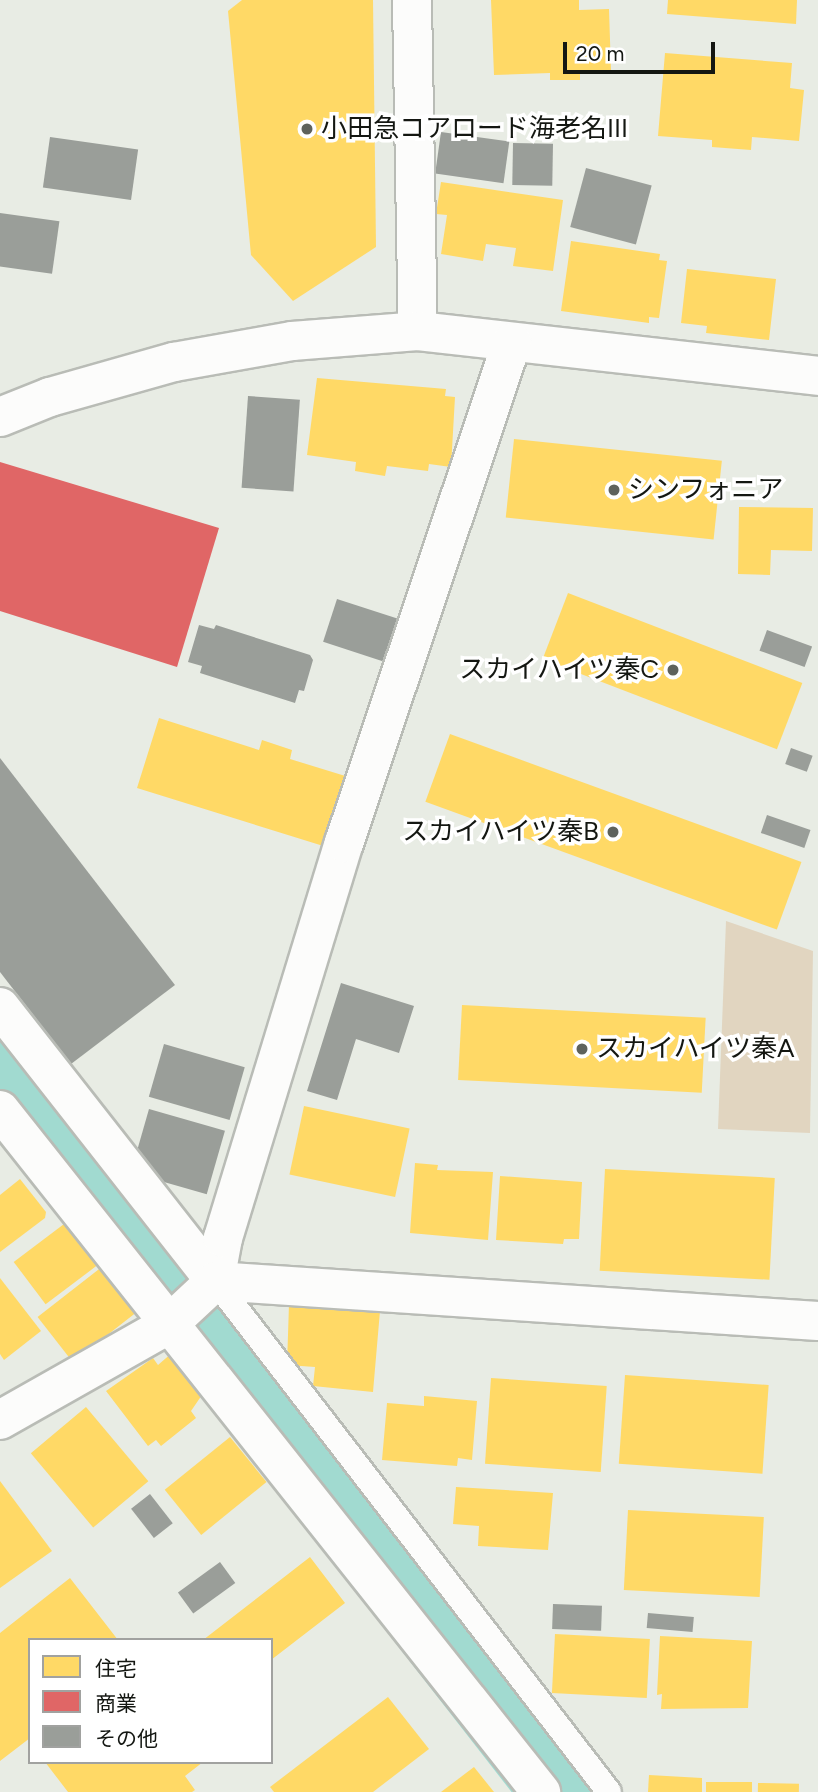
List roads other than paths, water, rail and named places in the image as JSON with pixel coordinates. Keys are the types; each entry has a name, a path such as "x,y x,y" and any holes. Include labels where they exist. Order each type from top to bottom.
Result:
{"street":[{"path":"412,0 418,331"},
{"path":"0,417 50,397 174,362 292,341 418,331 818,376"},
{"path":"0,1420 174,1320 211,1285 344,843 512,342"},
{"path":"0,1007 211,1285 818,1321"},
{"path":"0,1111 174,1320 541,1792"}],"lane":[{"path":"211,1285 609,1792"}],"waterway":[{"path":"0,1061 569,1792"}],"place":[{"name":"小田急コアロード海老名III","path":"307,129"},
{"name":"シンフォニア","path":"614,490"},
{"name":"スカイハイツ秦C","path":"673,670"},
{"name":"スカイハイツ秦B","path":"613,832"},
{"name":"スカイハイツ秦A","path":"582,1049"}]}
